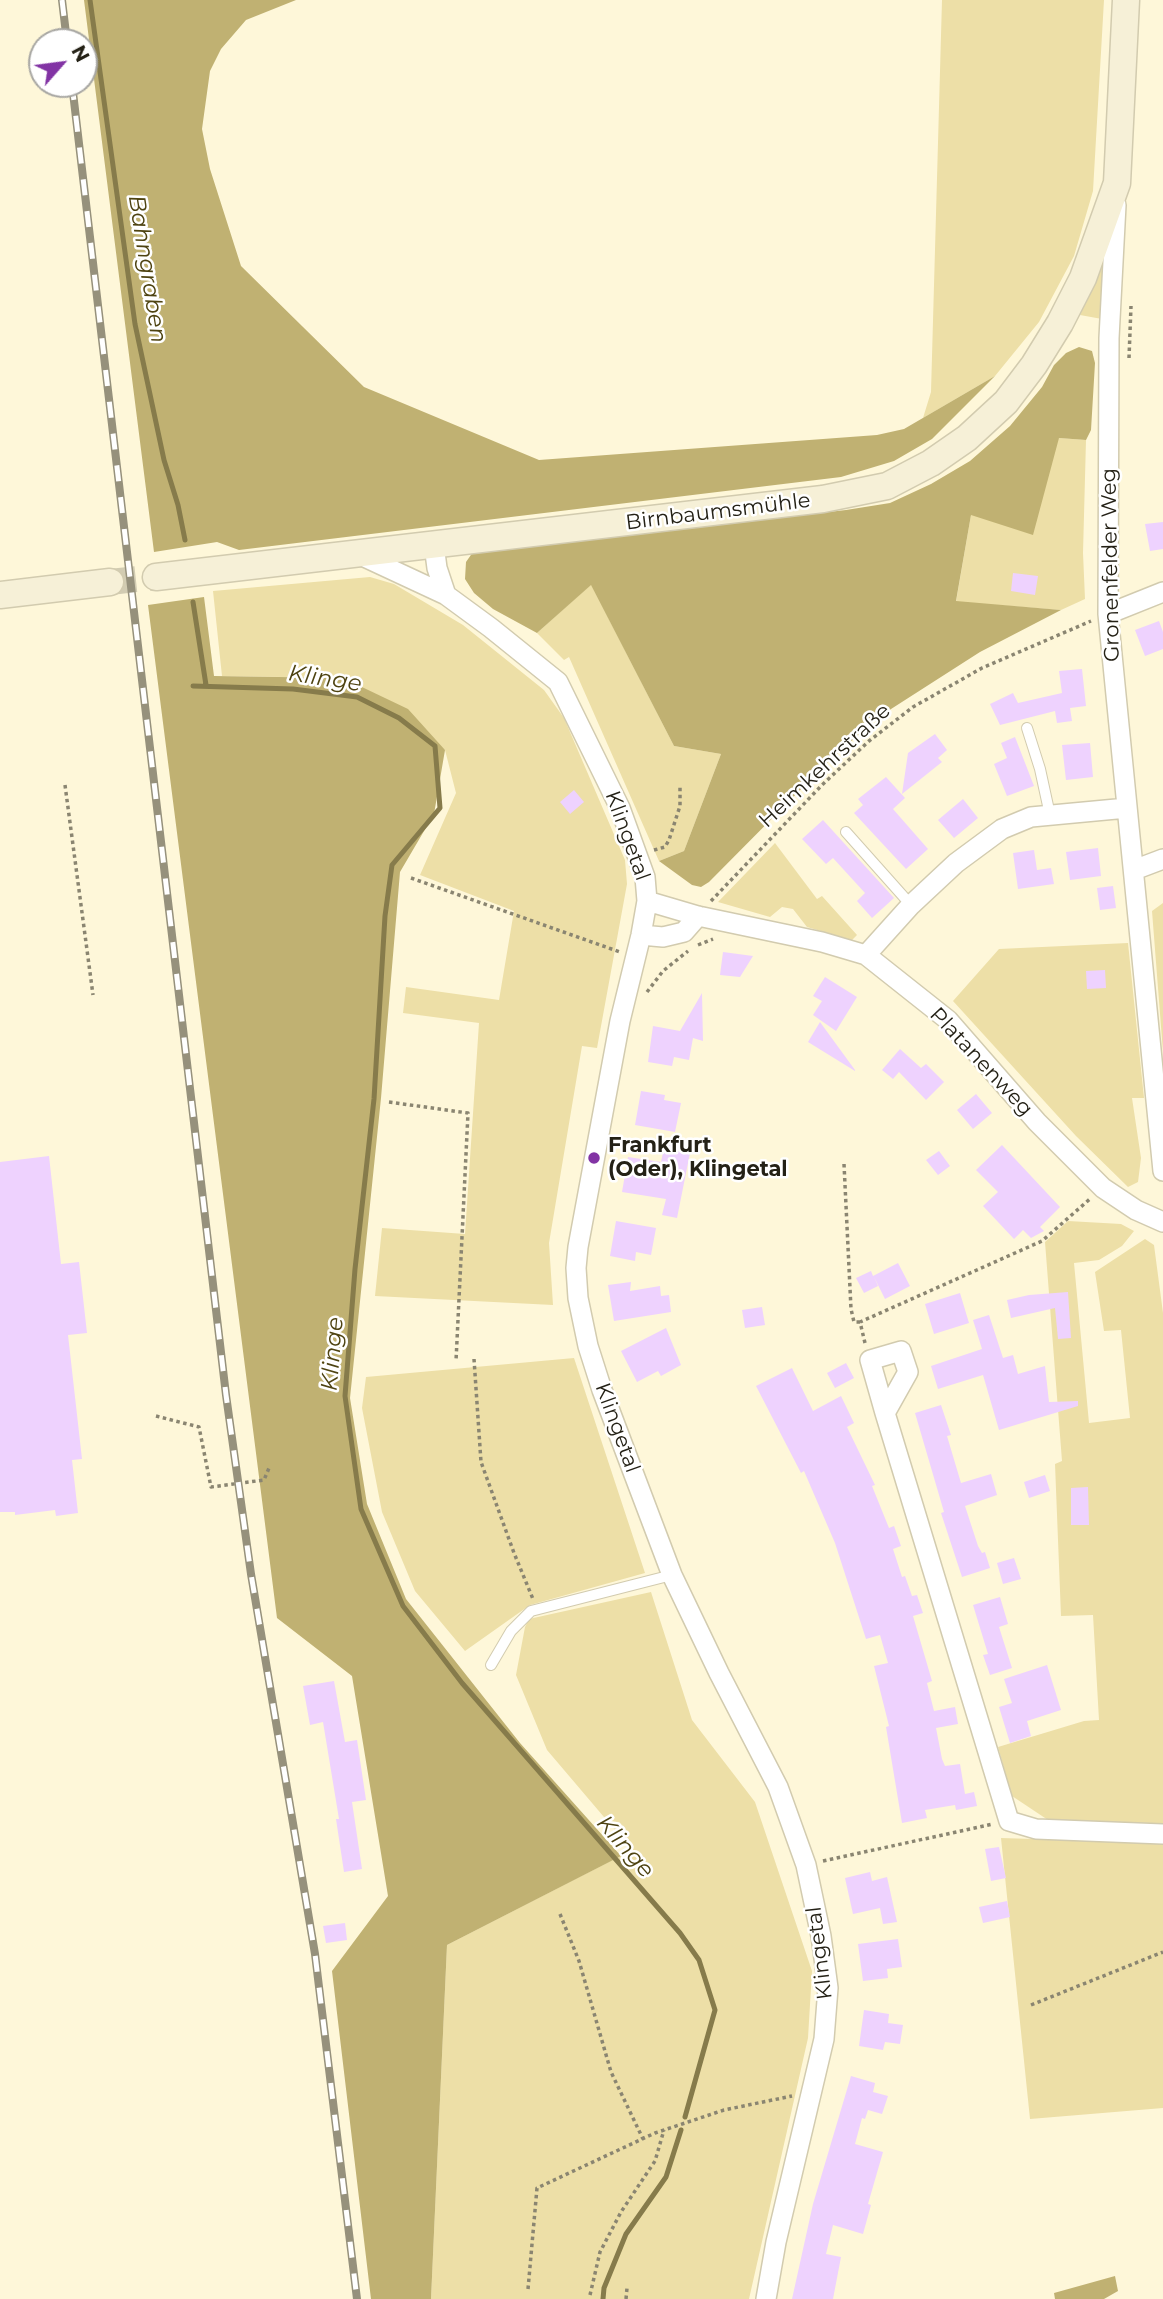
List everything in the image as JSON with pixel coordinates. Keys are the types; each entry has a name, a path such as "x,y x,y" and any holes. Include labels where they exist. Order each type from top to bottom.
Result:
{"main road":[{"name":"Gronenfelder Weg","path":"1117,183 1126,0"},
{"name":"Birnbaumsmühle","path":"156,576 834,498 887,486 930,463 967,438 1006,402 1034,365 1083,278 1117,183"},
{"path":"0,595 110,582"}],"street":[{"name":"Gronenfelder Weg","path":"1117,183 1109,338 1108,614 1163,1171"},
{"path":"434,545 437,568 446,595"},
{"name":"Klingetal","path":"357,554 446,595 558,682 620,808 645,877 647,901 610,1076 576,1268 578,1298 588,1346 624,1451 672,1575 778,1787 806,1865 821,1936 828,1988 824,2039 775,2242 766,2299"},
{"path":"1108,614 1163,592"},
{"path":"866,955 911,905 956,863 1002,829 1031,817 1128,808"},
{"path":"1134,870 1163,859"},
{"name":"Platanenweg","path":"647,901 698,916 822,942 866,955 948,1020 1037,1122 1103,1188 1136,1210 1163,1222"},
{"path":"641,934 663,937 684,932 698,916"},
{"path":"885,1413 908,1372 901,1351 870,1360 885,1413 1009,1821 1036,1829 1163,1834"}],"lane":[{"path":"1027,728 1050,815"},
{"path":"846,832 911,905"},
{"path":"491,1665 511,1631 531,1611 672,1575"}],"path":[{"name":"Heimkehrstraße","path":"698,916 822,785 869,741 913,707 982,668 1108,614"},
{"path":"65,785 93,995"},
{"path":"637,854 665,847 680,806 680,786"},
{"path":"411,878 607,949 636,955"},
{"path":"643,1001 656,980 680,955 716,938"},
{"path":"389,1102 468,1113 456,1361"},
{"path":"844,1164 851,1309 854,1322 860,1322 1042,1241 1103,1188"},
{"path":"860,1322 870,1360"},
{"path":"474,1359 481,1462 538,1610"},
{"path":"156,1416 199,1427 211,1487 264,1480 269,1468"},
{"path":"806,1865 1009,1821"},
{"path":"560,1914 579,1961 611,2072 643,2139"},
{"path":"1031,2006 1163,1952"},
{"path":"528,2289 537,2188 664,2130 724,2109 811,2092"},
{"path":"590,2295 600,2252 621,2212 654,2161 664,2130"},
{"path":"626,2299 627,2288"}],"shaded area":[{"path":"84,0 296,0 246,20 221,49 210,71 202,129 210,169 241,266 364,387 539,460 877,435 904,429 995,376 932,439 894,461 841,477 239,550 217,542 154,552 96,98 98,28 88,28"},
{"path":"942,0 1104,0 1093,191 1074,256 1039,322 995,376 923,418 931,392"},
{"path":"1102,261 1107,262 1102,319 1080,315"},
{"path":"1079,347 1092,351 1095,363 1091,430 1086,440 1059,438 1033,535 971,515 956,601 1061,610 980,652 877,718 826,764 701,887 692,885 659,861 684,851 721,754 674,746 591,585 537,633 493,609 474,593 465,579 466,562 473,552 890,503 931,484 970,461 1010,426 1042,387 1054,365 1066,353"},
{"path":"1059,438 1086,440 1083,553 1085,599 1061,610 956,602 971,515"},
{"path":"370,577 394,584 463,625 544,690 564,718 625,860 627,884 597,1048 582,1046 549,1243 553,1305 375,1296 382,1228 465,1234 479,1023 403,1013 406,987 499,1000 514,911 420,875 456,793 445,750 343,678 222,676 213,591"},
{"path":"591,584 674,746 721,754 684,851 659,861 569,657 564,660 537,633"},
{"path":"204,597 214,676 343,678 408,709 445,750 434,814 400,872 381,1098 350,1398 367,1504 406,1599 520,1743 621,1856 447,1945 431,2299 371,2299 332,1971 388,1896 352,1676 277,1618 148,605"},
{"path":"775,843 817,899 822,896 857,935 852,940 807,927 793,909 782,907 770,917 718,902"},
{"path":"1163,903 1163,1052 1152,911"},
{"path":"1128,943 1144,1098 1132,1098 1141,1158 1138,1182 1128,1187 1076,1136 953,1001 999,949"},
{"path":"1068,1221 1121,1224 1134,1231 1122,1246 1099,1260 1074,1263 1089,1423 1130,1418 1121,1330 1104,1331 1095,1272 1145,1239 1154,1245 1163,1313 1163,1824 1051,1822 1012,1796 998,1747 1084,1721 1099,1720 1093,1615 1061,1616 1055,1464 1062,1461 1045,1242"},
{"path":"574,1358 645,1573 530,1605 465,1651 415,1591 382,1512 362,1408 366,1377"},
{"path":"651,1592 692,1720 755,1802 812,1971 808,2038 749,2299 431,2299 447,1945 632,1850 547,1750 516,1675 525,1627 529,1619"},
{"path":"1001,1838 1163,1843 1163,2108 1030,2119"},
{"path":"1115,2276 1118,2291 1104,2299 1055,2299 1054,2293"}],"building":[{"path":"1163,522 1163,549 1150,551 1145,524"},
{"path":"1013,573 1038,576 1035,595 1011,591"},
{"path":"1159,621 1163,632 1163,649 1145,656 1135,630"},
{"path":"1082,669 1086,706 1070,708 1072,721 1057,723 1055,711 1000,725 990,704 1013,693 1018,703 1062,693 1059,671"},
{"path":"935,734 947,750 938,758 942,762 902,794 908,753"},
{"path":"1015,737 1034,786 1007,796 994,764 1007,758 1001,743"},
{"path":"1090,743 1093,777 1066,780 1062,745"},
{"path":"886,777 905,798 893,809 928,849 906,869 854,813 863,805 858,799"},
{"path":"574,790 584,802 570,814 560,802"},
{"path":"963,799 978,818 954,838 938,820"},
{"path":"823,820 894,898 872,918 857,901 865,893 833,858 826,864 802,839"},
{"path":"1098,848 1101,876 1070,880 1066,852"},
{"path":"1034,850 1037,870 1051,868 1054,884 1018,889 1013,853"},
{"path":"1113,886 1116,908 1100,910 1097,888"},
{"path":"723,952 753,956 740,977 720,975"},
{"path":"1105,970 1106,988 1087,989 1086,971"},
{"path":"825,977 857,997 836,1031 813,1015 822,1001 813,996"},
{"path":"702,993 703,1041 693,1038 689,1060 674,1057 672,1066 648,1062 653,1026 680,1031"},
{"path":"820,1022 855,1070 855,1071 808,1042"},
{"path":"900,1049 921,1068 926,1064 944,1082 926,1100 899,1072 893,1079 882,1070"},
{"path":"641,1091 665,1095 664,1100 681,1103 675,1132 635,1125"},
{"path":"976,1094 992,1113 973,1129 957,1110"},
{"path":"666,1138 680,1141 678,1151 690,1153 677,1218 662,1215 666,1199 622,1192 628,1157 661,1162"},
{"path":"1002,1145 1060,1207 1040,1227 1044,1231 1031,1238 1023,1230 1014,1239 983,1206 998,1192 976,1170"},
{"path":"939,1151 950,1166 938,1175 926,1160"},
{"path":"49,1156 61,1264 79,1262 87,1333 68,1335 82,1459 72,1460 78,1513 56,1516 55,1510 15,1515 15,1512 0,1512 0,1162"},
{"path":"616,1221 656,1228 651,1255 636,1252 635,1261 610,1256"},
{"path":"898,1263 910,1286 885,1299 874,1277 878,1286 864,1293 856,1278 871,1271 873,1276"},
{"path":"631,1282 630,1291 660,1286 661,1296 669,1295 671,1312 614,1321 608,1285"},
{"path":"1068,1292 1071,1338 1058,1339 1055,1308 1011,1318 1007,1300"},
{"path":"960,1293 969,1323 934,1334 925,1304"},
{"path":"762,1307 765,1325 745,1328 742,1310"},
{"path":"989,1315 1003,1358 1013,1355 1018,1374 1045,1366 1049,1402 1078,1401 1078,1406 999,1430 983,1375 938,1389 931,1366 982,1349 973,1320"},
{"path":"666,1328 681,1365 661,1376 658,1371 637,1382 621,1351"},
{"path":"846,1363 854,1378 835,1388 827,1373"},
{"path":"792,1368 813,1411 841,1396 854,1423 847,1427 875,1485 872,1486 889,1528 894,1526 901,1546 893,1549 902,1577 905,1576 912,1596 917,1595 923,1613 913,1616 932,1681 927,1683 934,1711 955,1707 958,1724 936,1728 942,1759 945,1766 960,1764 965,1794 974,1792 977,1806 956,1810 955,1805 925,1810 927,1818 902,1823 886,1727 889,1726 874,1666 888,1663 880,1635 866,1639 835,1543 804,1471 801,1473 756,1386"},
{"path":"941,1405 951,1435 947,1436 961,1483 991,1474 997,1495 965,1506 978,1546 982,1553 985,1552 990,1568 962,1577 941,1513 944,1512 915,1413"},
{"path":"1045,1475 1050,1491 1029,1498 1024,1482"},
{"path":"1088,1487 1089,1525 1071,1525 1071,1488"},
{"path":"1014,1558 1021,1579 1003,1584 997,1563"},
{"path":"1000,1597 1008,1624 999,1627 1012,1668 990,1675 983,1655 988,1654 973,1605"},
{"path":"1047,1665 1061,1710 1027,1721 1031,1736 1010,1743 999,1707 1012,1703 1004,1679"},
{"path":"334,1681 345,1742 357,1740 366,1800 352,1802 362,1869 344,1872 336,1819 339,1819 323,1722 310,1725 303,1686"},
{"path":"999,1847 1006,1878 991,1881 985,1849"},
{"path":"870,1872 872,1881 887,1877 897,1922 883,1924 880,1908 853,1914 845,1878"},
{"path":"1007,1901 1010,1917 983,1923 979,1907"},
{"path":"345,1923 347,1940 326,1943 323,1926"},
{"path":"898,1939 902,1967 887,1969 888,1978 863,1981 858,1944"},
{"path":"864,2010 889,2014 888,2023 903,2025 900,2044 885,2042 883,2050 859,2046"},
{"path":"851,2076 875,2083 873,2092 888,2096 882,2114 868,2110 865,2119 862,2118 855,2144 883,2152 868,2204 871,2205 863,2234 833,2225 826,2254 841,2257 833,2299 792,2299 813,2204"}],"waterway":[{"name":"Bahngraben","path":"90,0 135,324 164,460 178,505 185,540"},
{"name":"Bahngraben","path":"193,602 206,685"},
{"name":"Klinge","path":"193,686 293,689 357,697 399,718 435,746 440,808 392,865 385,916 374,1099 355,1269 345,1396 361,1509 403,1606 462,1683 680,1933 699,1960 715,2010 685,2117"},
{"name":"Klinge","path":"603,2299 604,2288 626,2234 666,2177 681,2130"}],"tunnel":[{"path":"110,582 156,577"}],"railway":[{"path":"62,0 65,28"},
{"path":"74,98 226,1395 251,1574 315,1954 357,2299"}],"place":[{"name":"Frankfurt (Oder), Klingetal","path":"594,1158"}]}
